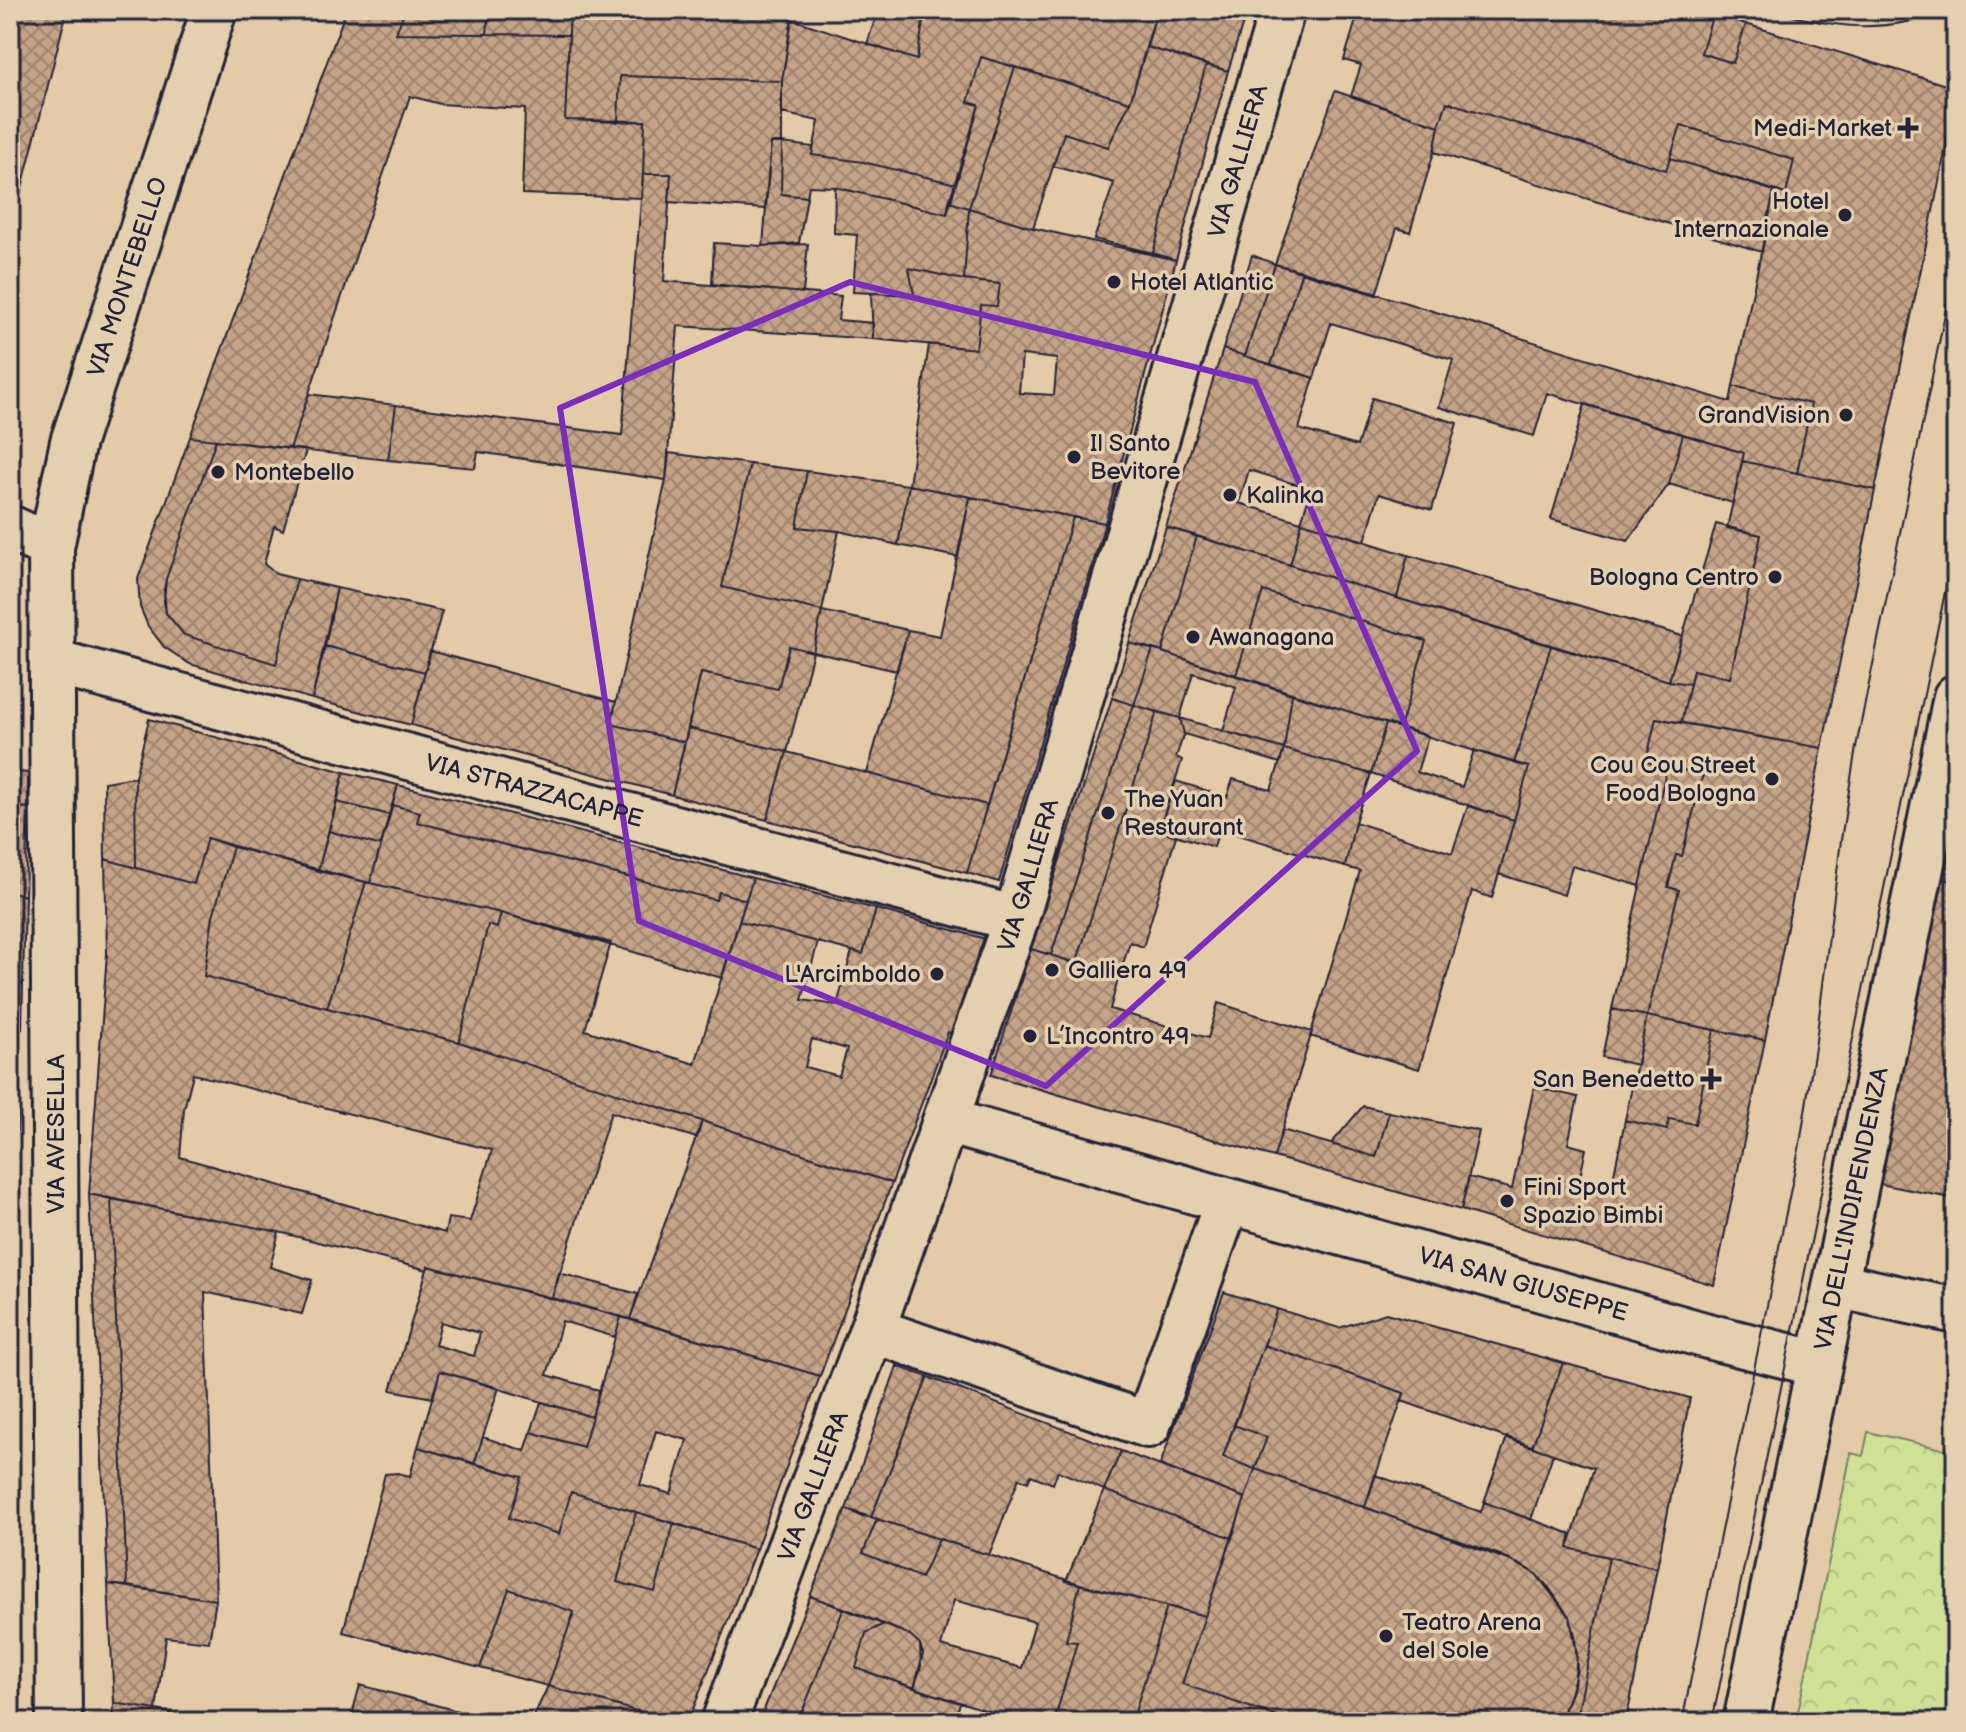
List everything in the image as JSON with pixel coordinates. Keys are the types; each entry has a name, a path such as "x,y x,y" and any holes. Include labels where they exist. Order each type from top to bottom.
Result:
{"street":[{"name":"VIA MONTEBELLO","path":"51,547 73,442 214,10"},
{"name":"VIA GALLIERA","path":"724,1722 872,1330 1016,919 1282,10"},
{"path":"10,528 51,547"},
{"name":"VIA AVESELLA","path":"51,547 59,1722"},
{"name":"VIA STRAZZACAPPE","path":"53,662 1016,919"},
{"name":"VIA DELL'INDIPENDENZA","path":"1746,1722 1956,697"},
{"name":"VIA SAN GIUSEPPE","path":"946,1121 1704,1335 1819,1364"},
{"path":"872,1330 1148,1425 1227,1202"},
{"path":"1836,1285 1956,1311"}],"highlighted area":[{"path":"850,282 1255,382 1417,751 1046,1086 639,921 560,408"}],"green space":[{"path":"1868,1432 1956,1452 1956,1722 1796,1722 1851,1453 1863,1456"}],"building":[{"path":"10,10 67,10 10,235"},
{"path":"346,10 405,10 396,33 569,35 565,120 645,121 642,198 522,194 525,109 440,104 410,96 290,449 190,437"},
{"path":"405,10 489,10 487,34 396,33"},
{"path":"489,10 570,10 569,35 487,34"},
{"path":"570,10 793,10 782,81 620,76 618,122 565,120"},
{"path":"878,10 925,10 917,60 867,44"},
{"path":"925,10 1157,10 1130,102 981,57 968,102 979,105 956,184 863,162 812,155 819,121 781,113 782,81 792,19 917,60"},
{"path":"1157,10 1247,10 1228,71 1147,47"},
{"path":"1359,10 1699,10 1713,14 1701,53 1733,63 1746,24 1956,88 1875,490 1797,473 1811,404 1733,386 1774,191 1786,194 1794,160 1681,125 1666,170 1447,102 1439,126 1351,96 1361,65 1344,60"},
{"path":"1713,14 1746,24 1733,63 1701,53"},
{"path":"1147,47 1206,65 1153,253 1094,239 1114,183 1053,166 1064,133 1108,147 1130,102"},
{"path":"981,57 1015,67 969,208 949,202 979,105 968,102"},
{"path":"1206,65 1228,71 1176,260 1153,253"},
{"path":"1015,67 1130,102 1108,147 1064,133 1033,228 969,208"},
{"path":"620,76 782,81 782,143 771,143 765,209 669,202 671,174 643,174 645,121 618,122"},
{"path":"1335,91 1439,126 1410,232 1397,228 1376,295 1275,264"},
{"path":"1447,102 1666,170 1670,158 1774,191 1762,252 1434,152"},
{"path":"1681,125 1794,160 1786,194 1670,158"},
{"path":"771,143 782,143 781,194 807,197 799,243 763,246"},
{"path":"782,143 813,147 812,155 863,162 956,184 947,214 835,187 809,186 807,197 781,194"},
{"path":"643,174 671,174 664,281 841,296 838,320 873,323 873,339 678,326 666,480 478,452 475,468 388,460 396,405 622,435"},
{"path":"835,187 947,214 949,202 969,208 964,280 909,268 914,295 853,292 857,235 834,233"},
{"path":"969,208 1033,228 1176,260 1105,523 909,485 929,344 976,349 981,305 997,306 1000,284 964,280","holes":["1022,355 1057,359 1054,395 1019,393"]},
{"path":"714,243 763,246 808,244 803,293 712,284"},
{"path":"1252,255 1275,264 1245,356 1223,349"},
{"path":"1275,264 1302,271 1271,365 1245,356"},
{"path":"909,268 1000,284 997,306 981,305 976,349 873,339 871,293 914,295"},
{"path":"1302,271 1730,402 1733,386 1811,404 1797,473 1742,461 1744,453 1547,393 1534,436 1439,407 1453,360 1331,323 1314,378 1271,365"},
{"path":"1223,349 1314,378 1299,429 1357,446 1372,398 1457,423 1432,510 1379,494 1365,541 1302,522 1290,565 1166,527","holes":["1249,470 1311,489 1301,522 1239,503"]},
{"path":"309,394 396,405 388,460 290,449"},
{"path":"1585,404 1683,434 1669,484 1628,541 1551,519"},
{"path":"1683,434 1744,453 1733,503 1669,484"},
{"path":"190,437 216,440 166,579 166,613 184,635 276,664 297,579 337,588 312,699 190,664 164,647 148,626 140,607 138,579"},
{"path":"216,440 306,450 283,530 274,526 264,564 276,574 297,579 276,664 184,635 166,613 166,579"},
{"path":"669,453 750,464 722,587 822,611 813,652 789,646 778,689 701,673 685,742 611,724 666,480"},
{"path":"1742,461 1875,490 1822,748 1681,723 1693,670 1730,678 1761,535 1727,528"},
{"path":"750,464 807,471 797,527 839,531 822,611 722,587"},
{"path":"807,471 909,485 898,545 839,531 797,527"},
{"path":"909,485 970,497 958,557 898,545"},
{"path":"970,497 1073,517 987,805 867,773 908,630 940,636"},
{"path":"1073,517 1105,523 999,882 967,873"},
{"path":"1302,522 1408,555 1397,598 1290,565"},
{"path":"1716,524 1761,535 1730,678 1693,670 1690,684 1669,681"},
{"path":"1166,527 1197,536 1162,652 1129,643"},
{"path":"1197,536 1551,646 1514,763 1400,728 1426,641 1263,591 1236,675 1162,652"},
{"path":"1408,555 1682,636 1669,681 1397,598"},
{"path":"337,588 442,611 425,672 325,646"},
{"path":"1263,591 1426,641 1400,728 1236,675"},
{"path":"822,611 908,630 897,671 813,652"},
{"path":"1129,643 1153,649 1134,705 1112,698"},
{"path":"325,646 425,672 411,725 312,699"},
{"path":"789,646 813,652 787,752 688,728 701,673 778,689"},
{"path":"1551,646 1669,681 1690,684 1681,723 1656,718 1646,762 1667,767 1640,886 1572,866 1564,895 1499,874 1529,767 1514,763"},
{"path":"1153,649 1292,694 1284,749 1223,731 1236,687 1193,673 1180,718 1134,705"},
{"path":"430,651 616,702 611,724 685,742 672,795 411,725"},
{"path":"1292,694 1386,723 1371,774 1284,749"},
{"path":"1112,698 1134,705 1051,955 1031,949"},
{"path":"1134,705 1157,712 1076,964 1051,955"},
{"path":"1157,712 1180,718 1184,734 1176,757 1182,760 1159,830 1176,836 1143,947 1130,942 1119,976 1076,964"},
{"path":"1180,718 1284,749 1280,763 1184,734"},
{"path":"1656,718 1822,748 1765,1040 1647,1016 1679,890 1668,887 1676,855 1682,856 1703,774 1646,762"},
{"path":"149,719 344,772 318,871 207,838 194,884 136,868 135,777"},
{"path":"1386,723 1428,736 1417,772 1462,787 1474,750 1529,767 1514,820 1371,774"},
{"path":"688,728 787,752 767,820 672,795"},
{"path":"1284,749 1371,774 1355,822 1345,867 1219,829 1214,847 1159,830 1176,781 1227,797 1233,779 1271,790"},
{"path":"787,752 987,805 967,873 767,820"},
{"path":"1667,767 1703,774 1682,856 1676,855 1668,887 1679,890 1647,1016 1612,1009"},
{"path":"10,771 28,773 28,808 10,806"},
{"path":"344,772 398,785 390,815 337,802"},
{"path":"135,777 136,868 105,859 104,782"},
{"path":"398,785 753,878 746,900 719,892 716,900 417,822 420,812 392,805"},
{"path":"337,802 390,815 381,846 329,831"},
{"path":"392,805 420,812 417,822 716,900 719,892 746,900 722,978 501,913 370,883"},
{"path":"10,806 28,808 25,896 10,891"},
{"path":"1468,806 1514,820 1492,898 1472,891 1419,1069 1310,1036 1360,871 1345,867 1355,822 1452,853"},
{"path":"1956,809 1956,883 1942,878"},
{"path":"329,831 381,846 370,883 318,871"},
{"path":"207,838 233,847 213,916 204,976 459,1042 702,1121 697,1138 611,1112 552,1298 279,1232 89,1194 107,953 105,859 194,884","holes":["193,1074 492,1150 470,1221 448,1218 445,1233 180,1157 184,1109"]},
{"path":"233,847 366,882 327,1008 204,976 213,916"},
{"path":"753,878 876,909 863,954 739,921"},
{"path":"1942,878 1956,883 1956,1199 1880,1184"},
{"path":"366,882 501,913 497,928 488,925 459,1042 327,1008"},
{"path":"10,891 25,896 23,984 10,980"},
{"path":"876,909 986,939 892,1183 459,1042 488,925 497,928 501,913 611,943 585,1030 695,1064 739,921 818,942 802,1000 837,1005 852,951 863,954","holes":["812,1039 847,1049 839,1076 805,1067"]},
{"path":"1031,949 1119,976 1110,1009 1208,1038 1218,1003 1312,1032 1274,1157 991,1075"},
{"path":"10,980 23,984 22,1029 10,1025"},
{"path":"1612,1009 1647,1016 1637,1065 1602,1057"},
{"path":"1647,1016 1714,1030 1695,1124 1669,1119 1667,1130 1625,1120"},
{"path":"1714,1030 1765,1040 1714,1285 1461,1210 1469,1177 1512,1189 1534,1087 1578,1097 1568,1144 1586,1149 1580,1177 1612,1184 1625,1120 1667,1130 1669,1119 1695,1124"},
{"path":"10,1093 19,1096 10,1244"},
{"path":"1363,1106 1389,1112 1376,1157 1331,1144"},
{"path":"1389,1112 1479,1131 1461,1210 1274,1157 1282,1130 1376,1157"},
{"path":"702,1121 892,1183 820,1376 630,1319"},
{"path":"89,1194 111,1199 127,1586 108,1584"},
{"path":"111,1199 279,1232 270,1267 312,1280 302,1314 205,1292 216,1600 127,1586"},
{"path":"428,1266 621,1317 615,1337 562,1321 547,1375 599,1390 592,1417 440,1371 433,1398 391,1390","holes":["441,1322 480,1333 474,1356 435,1345"]},
{"path":"559,1273 638,1294 630,1319 552,1298"},
{"path":"1224,1292 1277,1309 1223,1457 1255,1469 1245,1498 1160,1465"},
{"path":"1277,1309 1339,1328 1386,1313 1563,1363 1532,1447 1402,1401 1404,1393 1264,1345"},
{"path":"621,1317 820,1376 756,1549 571,1492 559,1534 509,1518 522,1477 474,1464 483,1437 525,1451 531,1432 583,1447","holes":["656,1431 687,1440 671,1494 640,1485"]},
{"path":"1264,1345 1404,1393 1365,1507 1255,1469 1267,1437 1234,1425"},
{"path":"1563,1363 1690,1398 1657,1568 1568,1548 1594,1468 1532,1447"},
{"path":"897,1366 928,1377 871,1517 861,1516 846,1509"},
{"path":"440,1371 499,1388 474,1464 418,1447"},
{"path":"928,1377 1121,1451 1104,1490 1058,1471 1053,1484 1031,1475 1028,1482 1019,1478 989,1555 871,1517"},
{"path":"541,1402 592,1417 583,1447 531,1432"},
{"path":"1234,1425 1267,1437 1255,1469 1223,1457"},
{"path":"1507,1437 1553,1454 1531,1520 1484,1502"},
{"path":"10,1445 13,1568 10,1567"},
{"path":"418,1447 522,1477 509,1518 559,1534 571,1492 636,1512 617,1582 655,1592 674,1523 756,1549 688,1722 675,1722 548,1686 574,1612 509,1589 480,1668 343,1632 385,1474 410,1476"},
{"path":"1121,1451 1245,1498 1232,1538 1104,1490"},
{"path":"1255,1469 1500,1555 1536,1574 1570,1618 1575,1635 1577,1669 1567,1705 1558,1722 1293,1722 1182,1684"},
{"path":"1375,1475 1481,1512 1484,1502 1571,1534 1568,1548 1609,1557 1576,1722 1558,1722 1574,1686 1577,1654 1570,1618 1549,1588 1536,1574 1519,1564 1365,1507"},
{"path":"1104,1490 1232,1538 1205,1616 1066,1581"},
{"path":"846,1509 877,1519 863,1553 921,1578 939,1539 1080,1584 1066,1641 1077,1642 1054,1722 1024,1722 914,1688 923,1654 920,1645 908,1634 810,1596","holes":["954,1600 1035,1622 1022,1668 941,1646"]},
{"path":"636,1512 674,1523 655,1592 617,1582"},
{"path":"877,1519 939,1539 921,1578 863,1553"},
{"path":"1609,1557 1657,1568 1626,1722 1576,1722"},
{"path":"10,1567 13,1568 17,1702 10,1700"},
{"path":"108,1584 216,1600 209,1642 166,1637 156,1710 114,1703"},
{"path":"1080,1584 1167,1606 1132,1722 1054,1722 1077,1642 1066,1641"},
{"path":"509,1589 574,1612 548,1686 480,1668"},
{"path":"810,1596 844,1608 798,1722 759,1722"},
{"path":"1167,1606 1205,1616 1182,1684 1293,1722 1132,1722"},
{"path":"844,1608 884,1624 866,1633 856,1668 960,1703 954,1722 798,1722"},
{"path":"884,1624 908,1634 920,1645 921,1666 914,1688 856,1668 866,1633"},
{"path":"360,1685 458,1711 456,1722 350,1722"},
{"path":"548,1686 671,1721 675,1722 531,1722"},
{"path":"10,1700 17,1702 19,1722 10,1722"},
{"path":"114,1703 156,1710 212,1722 113,1722"}],"tram line":[{"path":"1770,10 1839,25 1860,26 1903,23 1950,10"},
{"path":"1682,1722 1800,1144 1856,747 1956,260"},
{"path":"1712,1722 1956,539"}],"place":[{"name":"Medi-Market","path":"1908,128"},
{"name":"Hotel Internazionale","path":"1845,215"},
{"name":"Hotel Atlantic","path":"1114,282"},
{"name":"GrandVision","path":"1846,415"},
{"name":"Il Santo Bevitore","path":"1074,457"},
{"name":"Montebello","path":"218,472"},
{"name":"Kalinka","path":"1230,495"},
{"name":"Bologna Centro","path":"1775,577"},
{"name":"Awanagana","path":"1193,637"},
{"name":"Cou Cou Street Food Bologna","path":"1772,779"},
{"name":"The Yuan Restaurant","path":"1108,813"},
{"name":"Galliera 49","path":"1052,970"},
{"name":"L'Arcimboldo","path":"937,974"},
{"name":"L’Incontro 49","path":"1030,1036"},
{"name":"San Benedetto","path":"1711,1079"},
{"name":"Fini Sport Spazio Bimbi","path":"1507,1201"},
{"name":"Teatro Arena del Sole","path":"1386,1636"}]}
